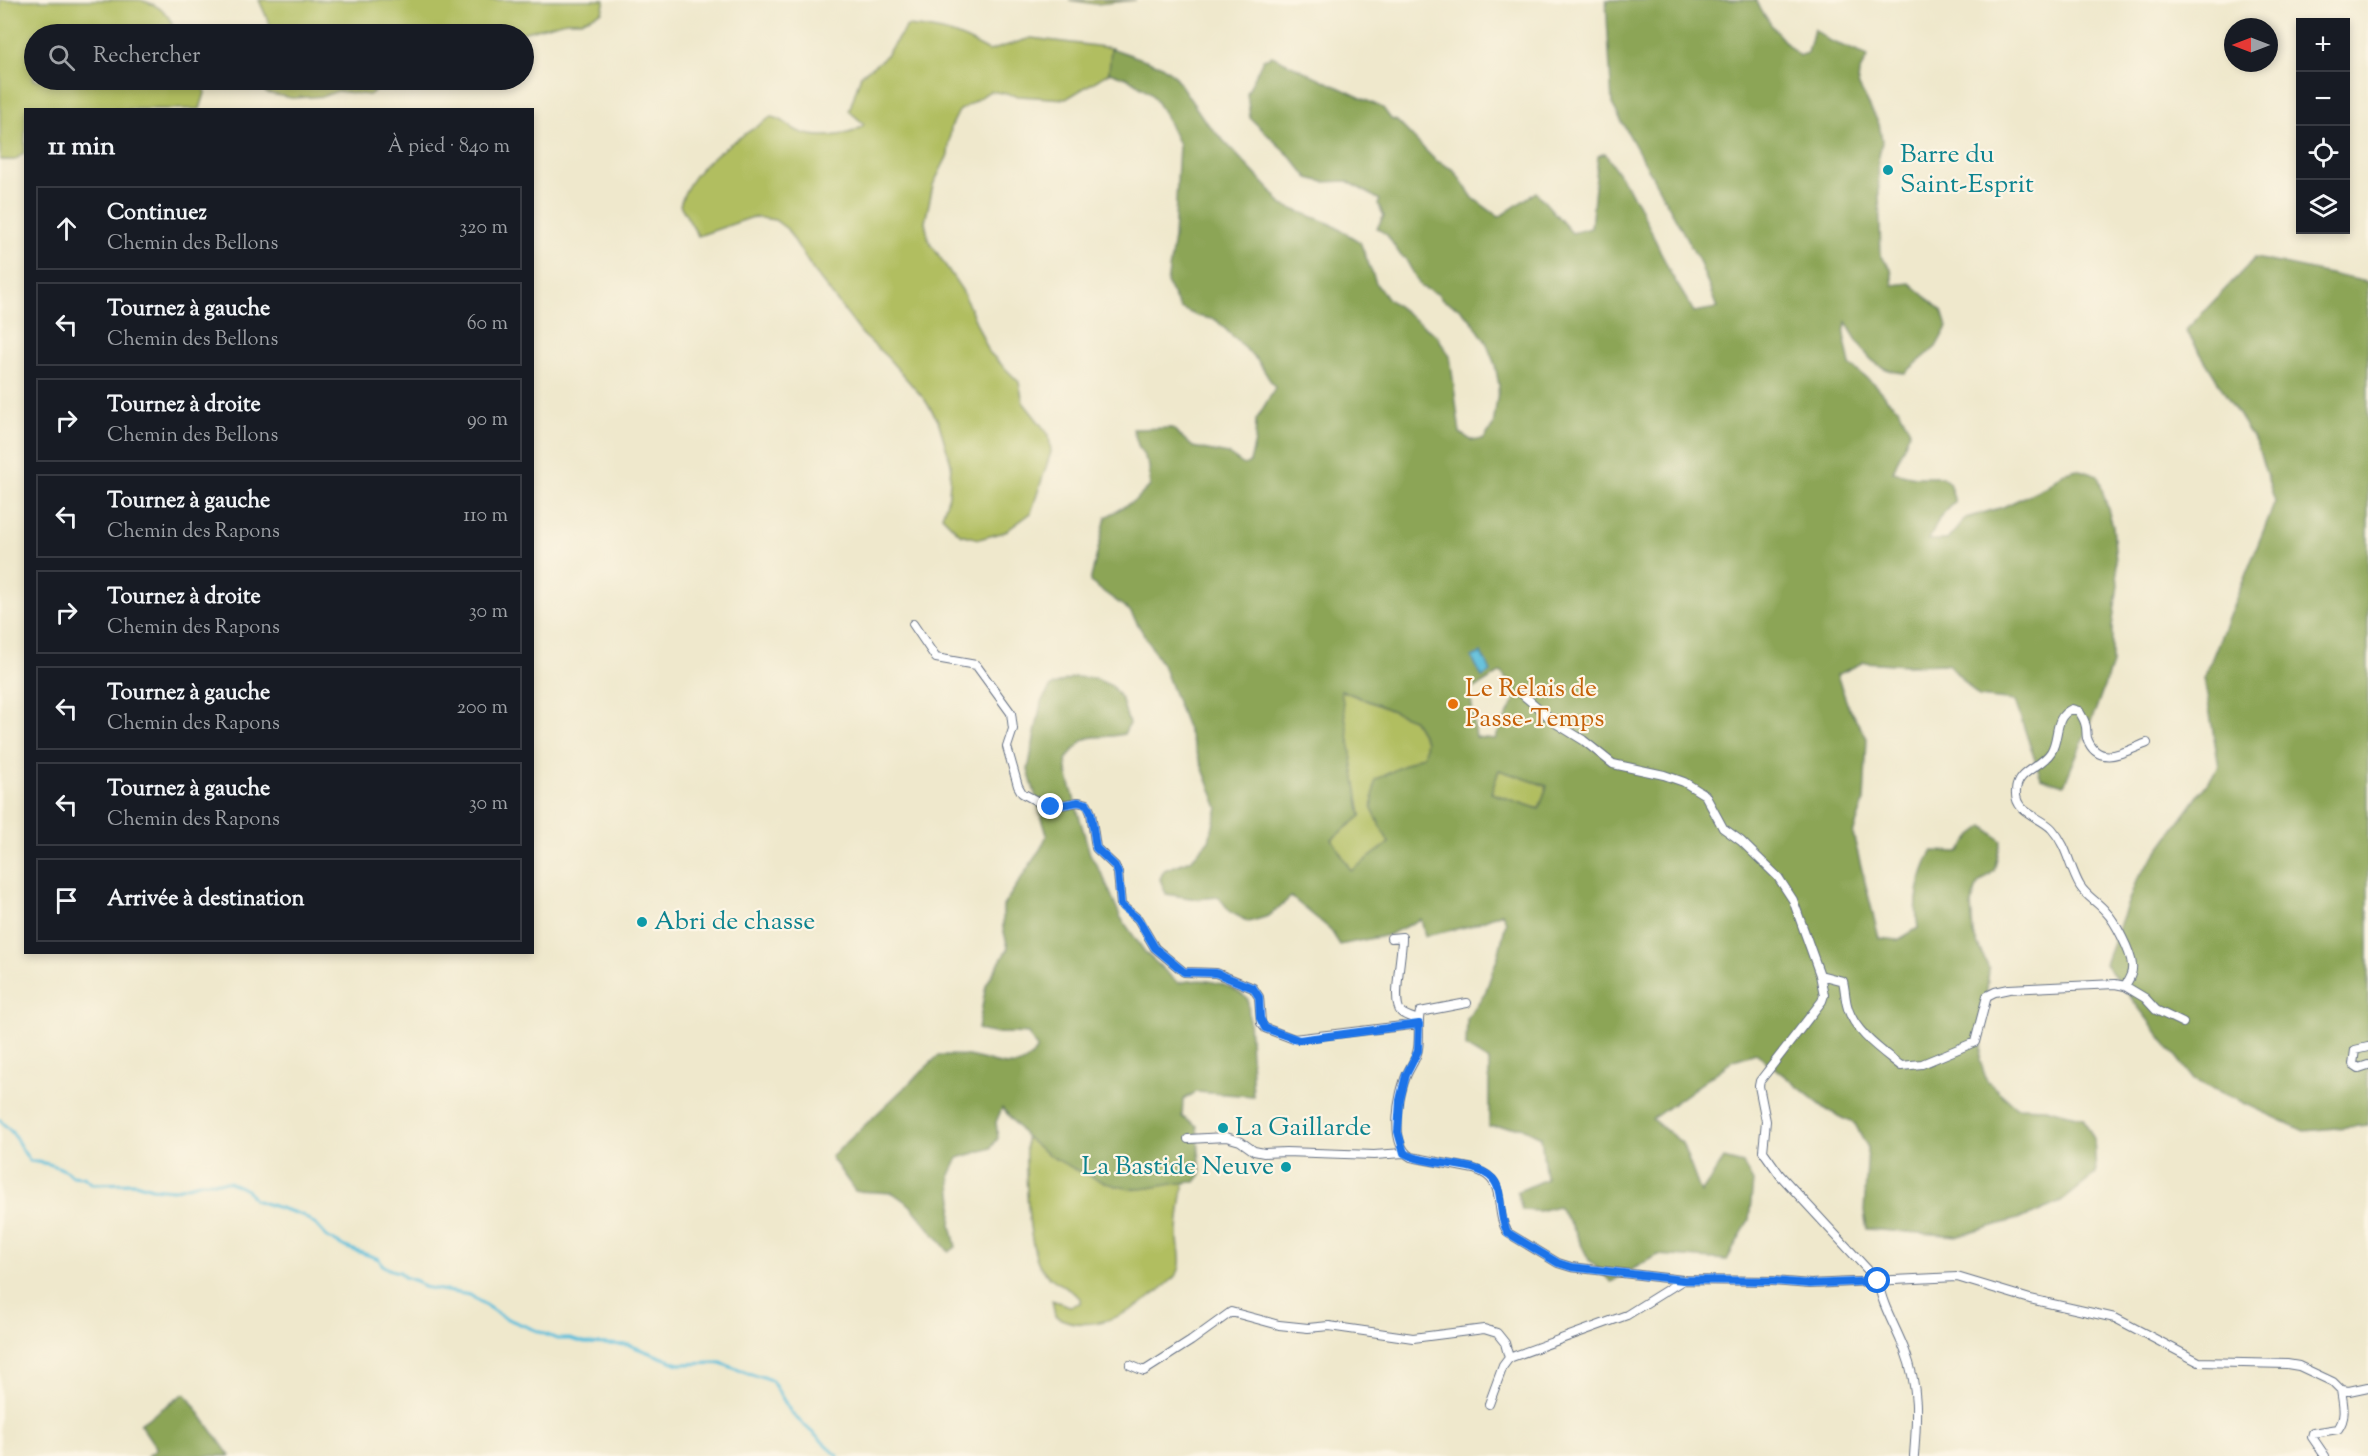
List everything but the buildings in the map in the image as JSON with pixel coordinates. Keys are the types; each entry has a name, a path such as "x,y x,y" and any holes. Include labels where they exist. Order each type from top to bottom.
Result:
{"street":[{"path":"913,624 936,658 976,665 1011,713 1013,729 1007,747 1022,793 1044,806 1051,807 1078,802 1087,804 1091,813 1096,848 1115,866 1118,873 1121,905 1138,919 1155,948 1184,972 1216,973 1253,988 1259,997 1261,1023 1265,1028 1294,1040 1419,1022"},
{"path":"1523,695 1557,724 1583,740 1613,764 1684,782 1705,795 1723,828 1741,841 1778,877 1793,900 1820,975 1824,995 1822,1001 1760,1081 1766,1121 1763,1151 1780,1175 1878,1281 1883,1303 1905,1352 1917,1394 1914,1456"},
{"path":"2126,986 2132,974 2132,964 2108,913 2086,895 2079,883 2067,849 2051,827 2025,811 2019,805 2015,795 2017,785 2024,774 2050,754 2060,720 2066,711 2072,709 2079,711 2085,724 2087,738 2094,749 2102,755 2110,757 2147,743"},
{"path":"1391,938 1402,937 1398,985 1399,1008 1401,1012 1419,1022"},
{"path":"1820,975 1843,981 1848,1006 1856,1023 1875,1045 1901,1066 1922,1064 1975,1042 1983,1005 1987,996 1995,992 2115,984 2126,986 2145,998 2156,1010 2183,1023"},
{"path":"1404,1153 1398,1132 1400,1100 1406,1075 1418,1051 1420,1012 1467,1003"},
{"path":"2368,1047 2355,1050 2352,1058 2353,1064 2359,1068 2368,1065"},
{"path":"1188,1139 1226,1137 1240,1141 1254,1151 1264,1153 1374,1155 1404,1153 1422,1160 1474,1169 1494,1180 1498,1189 1504,1226 1508,1233 1558,1263 1571,1267 1683,1280 1773,1281 1810,1284 1957,1277 2030,1299 2115,1318 2199,1362 2287,1364 2299,1366 2332,1382 2341,1390 2349,1391 2368,1387"},
{"path":"1489,1404 1503,1366 1509,1358 1627,1315 1683,1280"},
{"path":"1130,1365 1144,1371 1231,1312 1279,1325 1308,1328 1329,1326 1413,1338 1484,1329 1497,1333 1505,1344 1509,1358"},
{"path":"2325,1456 2312,1437 2313,1433 2338,1429 2342,1423 2344,1417 2341,1390"}],"green space":[{"path":"0,0 140,0 153,4 168,16 172,24 24,24 24,90 204,90 200,108 24,108 24,153 15,160 0,160"},
{"path":"259,0 605,0 602,12 581,21 566,21 534,30 534,24 270,24"},
{"path":"1069,0 1136,0 1096,4"},
{"path":"1606,0 1756,0 1775,30 1799,56 1808,53 1814,29 1828,40 1868,56 1859,73 1858,84 1879,124 1881,134 1882,142 1878,161 1881,257 1891,268 1893,285 1910,283 1942,311 1947,327 1936,347 1905,373 1883,368 1875,363 1862,349 1846,322 1844,335 1850,365 1874,384 1899,409 1910,431 1893,472 1915,477 1942,477 1949,483 1955,502 1939,519 1929,540 1947,540 1966,518 2003,507 2047,486 2062,473 2077,469 2098,476 2113,526 2118,585 2112,627 2112,664 2064,785 2041,778 2015,701 1979,697 1948,664 1907,665 1864,662 1837,675 1849,709 1867,738 1864,801 1853,834 1879,938 1898,940 1918,928 1916,908 1919,889 1932,851 1959,852 1972,835 1984,826 2001,841 1994,871 1978,884 1971,904 1973,934 1989,969 1980,1061 1987,1081 2016,1107 2046,1108 2083,1118 2094,1139 2096,1174 2061,1202 2031,1215 1959,1236 1867,1229 1864,1212 1868,1148 1855,1124 1827,1110 1756,1053 1734,1060 1652,1119 1682,1143 1701,1193 1724,1159 1743,1164 1753,1182 1749,1220 1727,1260 1657,1255 1611,1282 1589,1260 1572,1226 1558,1206 1539,1211 1522,1210 1517,1192 1546,1179 1541,1137 1521,1127 1489,1127 1489,1061 1466,1047 1467,1019 1485,993 1499,953 1506,922 1502,913 1470,926 1425,936 1421,919 1388,935 1340,945 1330,929 1291,897 1269,916 1249,922 1230,912 1219,897 1196,899 1166,894 1160,879 1164,870 1191,860 1209,840 1218,808 1164,668 1130,611 1090,582 1106,517 1137,499 1150,486 1149,466 1133,429 1172,428 1193,447 1228,454 1244,465 1250,462 1255,441 1256,420 1275,388 1258,361 1216,320 1197,316 1180,308 1167,283 1174,237 1179,145 1165,115 1151,93 1129,79 1109,72 1111,48 1160,65 1174,75 1205,121 1282,205 1331,224 1360,242 1377,285 1388,299 1437,336 1450,356 1460,433 1471,440 1483,440 1493,426 1499,385 1495,365 1486,342 1472,321 1459,308 1442,300 1438,294 1421,287 1405,258 1401,256 1387,235 1377,228 1384,216 1378,204 1380,200 1347,181 1324,182 1308,178 1291,157 1250,118 1247,93 1263,59 1272,56 1383,108 1391,119 1397,121 1435,160 1454,170 1473,198 1499,217 1536,192 1572,233 1591,228 1598,156 1605,153 1638,203 1671,274 1694,312 1717,308 1699,261 1612,104","holes":["1501,672 1517,695 1495,739 1476,737 1470,691","1341,690 1413,719 1426,741 1424,755 1375,780 1372,809 1389,843 1351,871 1332,839 1361,816","1499,770 1547,786 1539,809 1491,793"]},
{"path":"907,26 950,33 989,51 1031,38 1112,48 1109,73 1066,99 1019,96 990,91 959,111 951,127 948,155 933,185 925,222 929,241 962,290 989,352 1019,382 1023,402 1049,435 1051,452 1031,513 1005,532 979,539 960,534 942,516 949,495 951,464 938,420 925,400 887,357 862,334 813,270 787,229 775,220 753,217 698,236 680,205 686,190 705,164 771,117 779,119 800,132 815,136 834,136 859,128 864,124 849,111 861,75 883,59"},
{"path":"265,90 376,90 369,95 337,91 324,96 292,98 266,93"},
{"path":"2255,258 2368,282 2368,1125 2304,1131 2194,1080 2105,964 2136,881 2219,767 2204,678 2275,502 2257,445 2186,330"},
{"path":"1074,677 1094,678 1112,686 1122,700 1129,724 1124,734 1086,739 1066,760 1068,777 1090,854 1103,876 1121,918 1145,952 1178,983 1197,980 1215,982 1232,988 1248,999 1253,1096 1196,1092 1183,1100 1182,1117 1197,1126 1201,1174 1195,1182 1141,1189 1113,1185 1063,1163 1025,1136 1002,1108 996,1122 998,1138 991,1148 958,1158 950,1175 953,1201 951,1225 956,1247 949,1252 910,1205 893,1193 855,1191 831,1157 939,1055 968,1056 1015,1065 1023,1063 1037,1048 1028,1034 990,1033 978,1029 986,985 1008,948 1003,928 1003,906 1047,835 1028,770 1041,702 1051,686"},
{"path":"1340,690 1413,719 1426,741 1424,755 1372,809 1389,843 1351,871 1332,839 1361,816"},
{"path":"1499,770 1547,786 1539,809 1491,793"},
{"path":"1026,1136 1055,1159 1184,1182 1178,1230 1180,1266 1172,1280 1133,1309 1108,1320 1081,1324 1055,1316 1052,1300 1070,1306 1080,1303 1080,1298 1048,1276 1040,1266 1036,1255 1028,1204"},
{"path":"185,1393 230,1456 147,1456 157,1449 140,1424"}],"water":[{"path":"1481,653 1491,672 1482,677 1472,657"}],"waterway":[{"path":"0,1120 13,1133 30,1161 58,1167 72,1176 84,1177 92,1184 135,1183 152,1188 173,1190 202,1182 229,1182 247,1190 254,1200 302,1215 327,1237 345,1247 379,1259 387,1268 400,1272 404,1277 417,1281 423,1287 470,1295 503,1317 557,1339 629,1345 679,1364 721,1363 754,1376 764,1377 772,1381 792,1414 838,1456"}],"place":[{"name":"Barre du Saint-Esprit","path":"1888,170"},
{"name":"Le Relais de Passe-Temps","path":"1453,704"},
{"name":"Abri de chasse","path":"642,922"},
{"name":"La Gaillarde","path":"1223,1128"},
{"name":"La Bastide Neuve","path":"1286,1167"}],"route":[{"path":"1051,807 1078,802 1087,804 1091,813 1091,826 1096,848 1108,862 1115,866 1118,873 1121,905 1138,919 1150,942 1184,972 1190,974 1216,973 1253,988 1259,997 1260,1018 1265,1028 1299,1040 1419,1024 1418,1051 1406,1075 1400,1100 1398,1132 1404,1153 1422,1160 1474,1169 1494,1180 1498,1189 1504,1226 1508,1233 1558,1263 1571,1267 1683,1280 1773,1281 1810,1284 1878,1281"}]}
